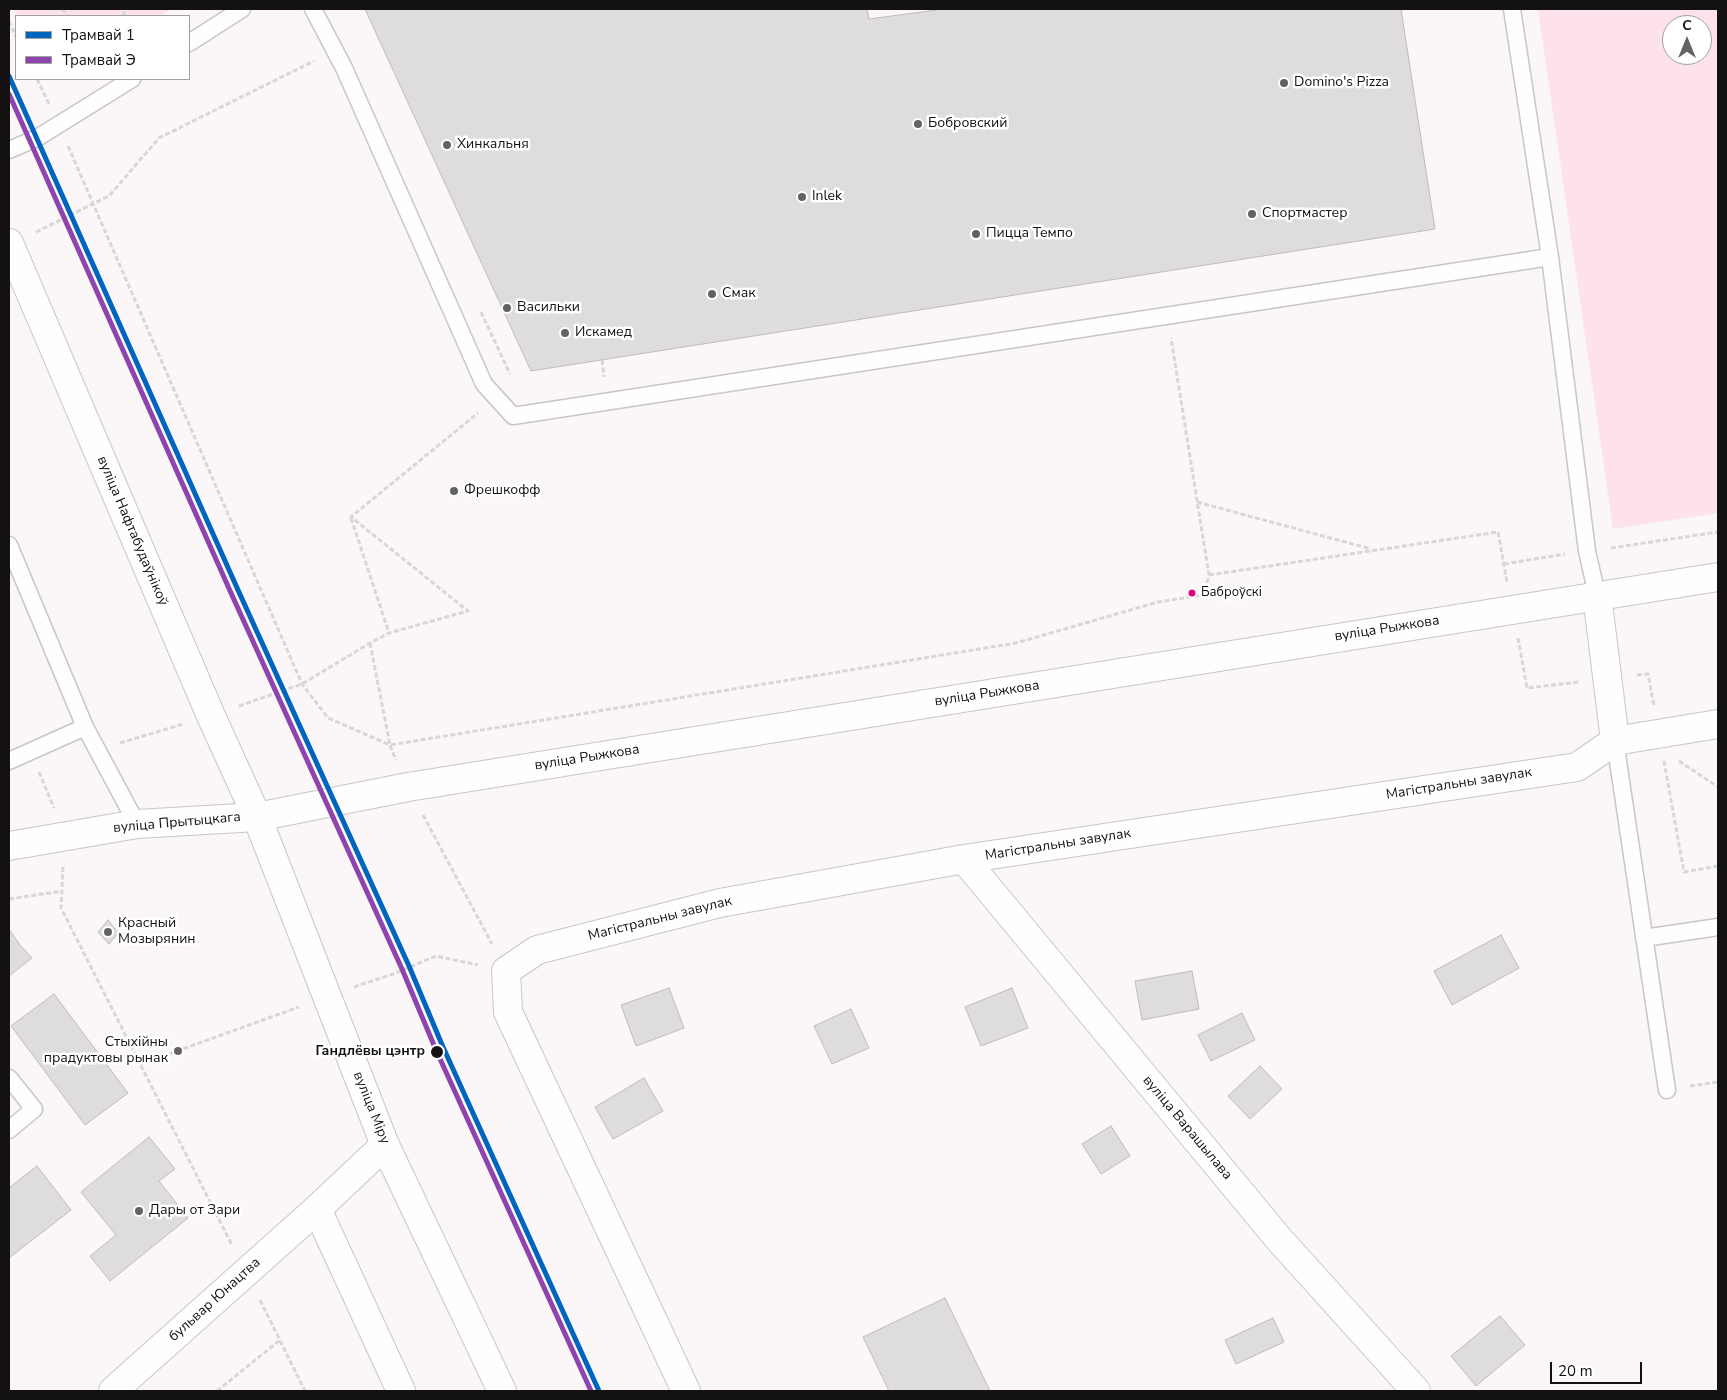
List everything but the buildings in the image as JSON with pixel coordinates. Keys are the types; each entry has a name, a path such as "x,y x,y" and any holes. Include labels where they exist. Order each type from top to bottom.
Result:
{"street":[{"name":"вуліца Нафтабудаўнікоў","path":"9,244 211,716 257,817"},
{"name":"вуліца Рыжкова","path":"257,817 408,786 1718,577"},
{"path":"1597,596 1615,741 1660,742 1718,724"},
{"name":"Магістральны завулак","path":"686,1391 508,1012 506,972 537,950 720,903 964,860 1577,766 1615,741"},
{"name":"вуліца Прытыцкага","path":"9,846 138,824 257,817"},
{"name":"вуліца Міру","path":"257,817 385,1145 502,1391"},
{"name":"вуліца Варашылава","path":"964,860 1272,1230 1416,1391"},
{"name":"бульвар Юнацтва","path":"113,1391 317,1209 385,1145"},
{"path":"317,1209 401,1391"}],"lane":[{"path":"190,42 242,9"},
{"path":"313,9 335,51 484,384 512,416 1550,258"},
{"path":"1512,9 1550,258 1587,551 1597,596"},
{"path":"9,150 37,138 130,80"},
{"path":"9,545 85,727 138,824"},
{"path":"9,761 85,727"},
{"path":"1615,741 1667,1090"},
{"path":"1644,938 1718,927"},
{"path":"9,1078 34,1109 9,1130"}],"path":[{"path":"9,21 15,35"},
{"path":"9,244 109,196 159,138 335,51"},
{"path":"37,80 59,125 302,684"},
{"path":"351,517 514,383 481,311"},
{"path":"370,643 390,745 1016,643 1158,602 1204,596 1209,576 1168,316"},
{"path":"595,379 604,378 602,360"},
{"path":"1196,502 1374,550"},
{"path":"97,750 211,716 302,684 370,643 389,634 468,611 351,517"},
{"path":"351,517 389,634"},
{"path":"1209,576 1498,532 1527,688 1648,674 1684,872 1718,866"},
{"path":"1660,742 1718,787"},
{"path":"44,770 39,772 65,836 61,908 305,1391"},
{"path":"9,900 62,891"},
{"path":"216,1391 280,1340"}],"shaded area":[{"path":"15,9 171,9 162,15 18,15"},
{"path":"1538,9 1718,9 1718,513 1613,529"}],"tram line":[{"name":"1","path":"9,76 238,590 409,966 443,1047 599,1391"},
{"name":"Э","path":"9,94 231,593 402,969 436,1050 591,1391"}],"place":[{"name":"Domino's Pizza","path":"1284,83"},
{"name":"Бобровский","path":"918,124"},
{"name":"Хинкальня","path":"447,145"},
{"name":"Inlek","path":"802,197"},
{"name":"Спортмастер","path":"1252,214"},
{"name":"Пицца Темпо","path":"976,234"},
{"name":"Смак","path":"712,294"},
{"name":"Васильки","path":"507,308"},
{"name":"Искамед","path":"565,333"},
{"name":"Фрешкофф","path":"454,491"},
{"name":"Баброўскі","path":"1192,593"},
{"name":"Красный Мозырянин","path":"108,932"},
{"name":"Стыхійны прадуктовы рынак","path":"178,1051"},
{"name":"Гандлёвы цэнтр","path":"437,1052"},
{"name":"Дары от Зари","path":"139,1211"}]}
